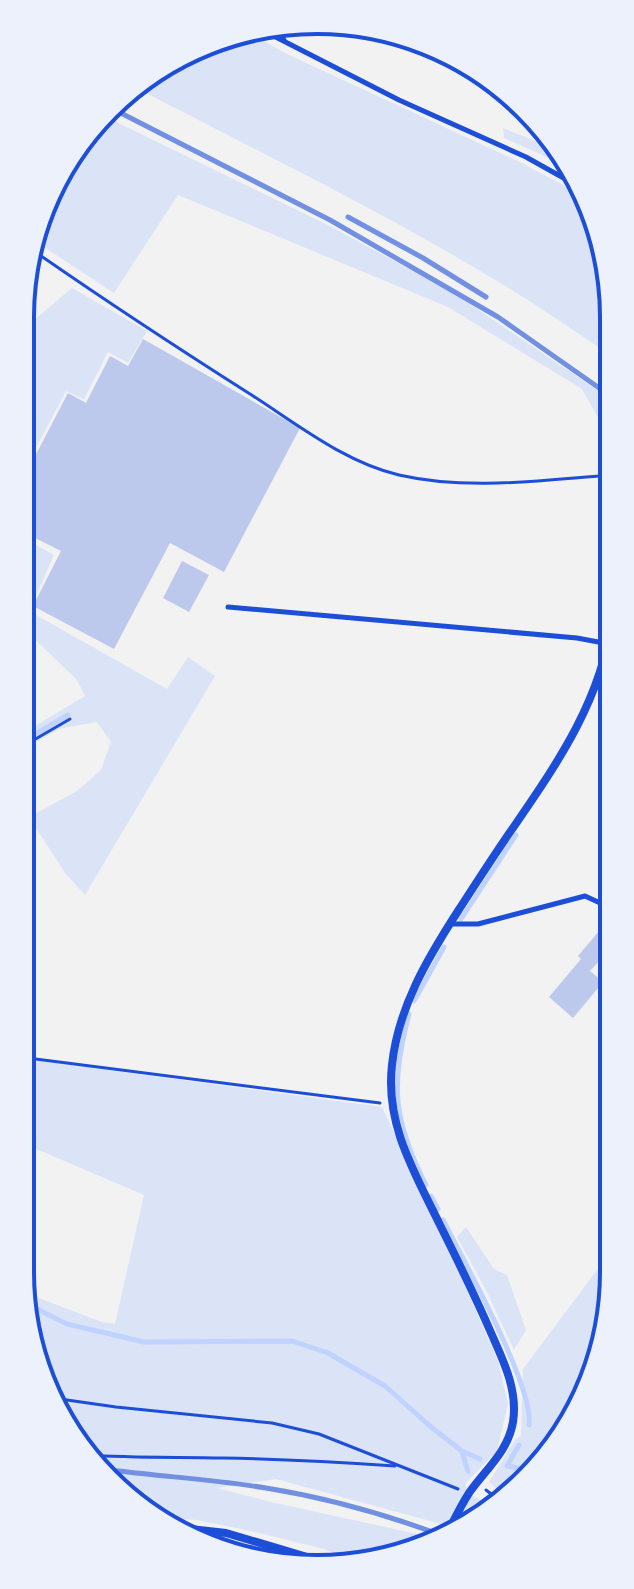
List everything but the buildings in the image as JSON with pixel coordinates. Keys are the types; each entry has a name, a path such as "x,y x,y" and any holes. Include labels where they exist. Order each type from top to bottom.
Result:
{"street":[{"path":"456,1518 469,1494 507,1442 513,1424 512,1392 502,1359 475,1296 406,1153 394,1121 391,1104 396,1040 414,986 450,924 548,777 590,702 600,677"},
{"path":"203,1530 226,1533 302,1554"}],"lane":[{"path":"281,36 287,44"},
{"path":"274,37 563,178"},
{"path":"228,607 600,642"},
{"path":"450,924 478,924 585,896 600,903"}],"path":[{"path":"41,256 349,457 395,474 420,479 476,483 600,476"},
{"path":"34,740 70,719"},
{"path":"35,1059 391,1104"},
{"path":"64,1400 297,1428 469,1494"},
{"path":"102,1456 399,1466"}],"shaded area":[{"path":"261,39 569,188 585,226 595,262 600,349 556,318 439,247 145,92 192,63"},
{"path":"113,121 326,224 452,292 600,392 600,421 582,389 448,307 178,195 114,293 43,247 72,175"},
{"path":"503,128 541,143 552,159 504,138"},
{"path":"72,288 147,331 128,363 108,352 84,399 66,391 34,451 34,320"},
{"path":"34,544 54,555 34,599"},
{"path":"34,614 167,689 188,657 215,676 85,895 65,873 35,826 35,814 77,791 101,770 111,742 97,722 59,729 34,743 34,726 85,696 77,680 34,639"},
{"path":"35,1060 382,1107 498,1361 508,1404 497,1451 465,1484 469,1494 483,1501 443,1525 276,1479 217,1488 421,1535 372,1550 336,1554 251,1531 178,1519 130,1485 92,1444 63,1397 39,1327 35,1297 115,1324 144,1195 35,1148"},
{"path":"466,1227 494,1269 507,1275 526,1330 514,1350 457,1237"},
{"path":"600,1266 595,1327 571,1397 542,1444 498,1490 489,1482 515,1440 521,1436 523,1369"}],"waterway":[{"path":"34,735 68,715"},
{"path":"461,919 516,835"},
{"path":"414,1001 444,947"},
{"path":"409,1014 399,1061 398,1101 406,1140 426,1185"},
{"path":"431,1196 438,1209"},
{"path":"443,1220 510,1355 528,1407 529,1425"},
{"path":"36,1308 67,1324 144,1342 292,1341 328,1353 385,1386 462,1451 480,1459"},
{"path":"519,1445 507,1466 520,1469"},
{"path":"462,1452 468,1471"}],"railway":[{"path":"121,113 330,220 498,317 600,389"},
{"path":"348,217 486,297"},
{"path":"116,1471 289,1492 358,1508 430,1531"}]}
